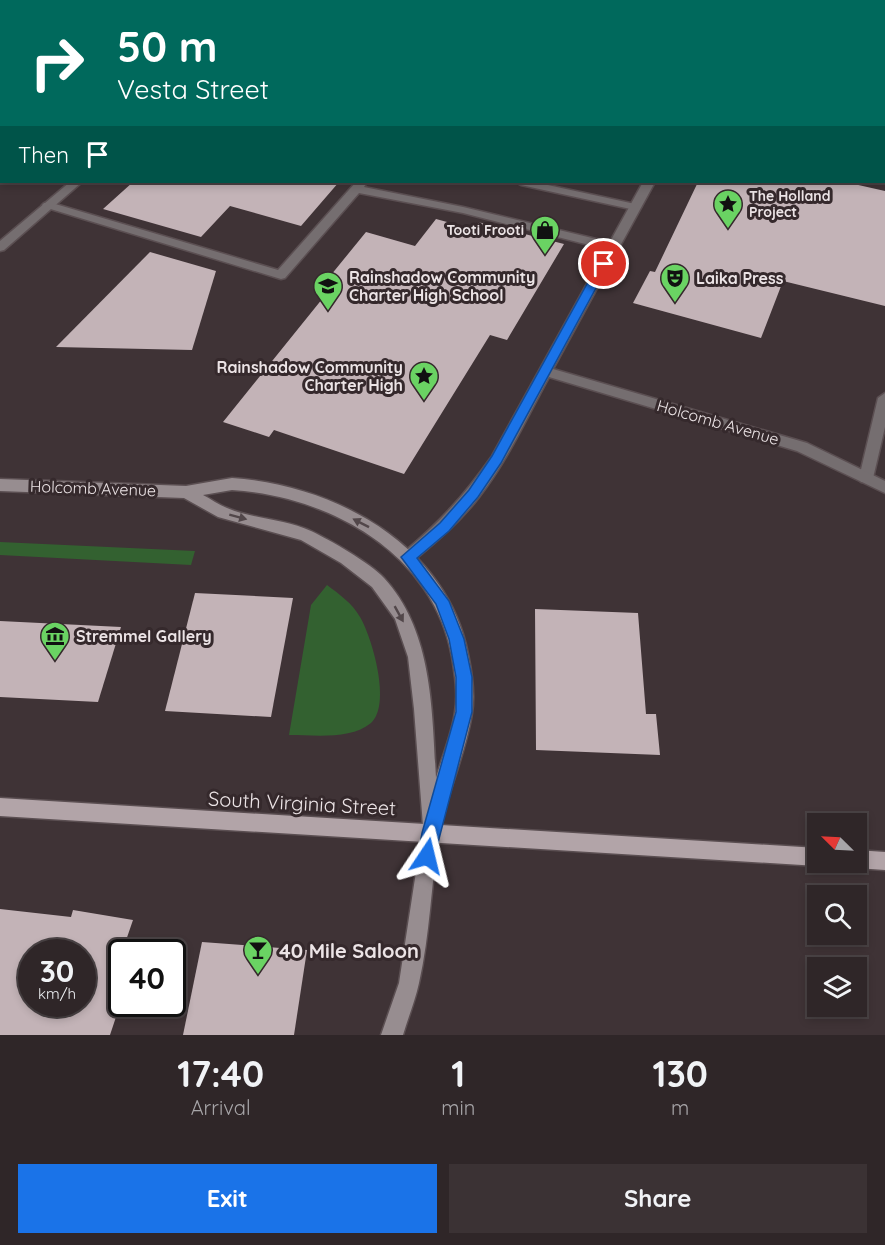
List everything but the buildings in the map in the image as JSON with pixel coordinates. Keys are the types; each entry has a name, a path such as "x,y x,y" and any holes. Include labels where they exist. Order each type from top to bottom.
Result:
{"main road":[{"name":"South Virginia Street","path":"0,807 807,856"},
{"path":"867,860 885,861"}],"street":[{"path":"0,247 75,183"},
{"path":"526,183 635,207"},
{"path":"408,557 444,527 474,493 497,460 648,183"},
{"path":"48,206 281,275 359,185 613,247"},
{"name":"Holcomb Avenue","path":"545,371 802,447 885,487"},
{"path":"866,478 885,398"},
{"name":"Holcomb Avenue","path":"0,485 186,492 232,484 262,486 315,501 368,526 408,557 442,601 457,639 464,677 464,712 430,833"},
{"name":"Holcomb Avenue","path":"186,492 224,513 305,534 378,582 402,616 416,657 423,709 430,833"},
{"path":"392,1035 409,983 430,833"}],"green space":[{"path":"0,542 195,551 191,565 0,555"},
{"path":"327,585 353,607 370,639 380,687 377,714 371,723 353,732 332,735 289,735 311,605"}],"place":[{"name":"The Holland Project","path":"728,230"},
{"name":"Tooti Frooti","path":"545,256"},
{"name":"Laika Press","path":"675,304"},
{"name":"Rainshadow Community Charter High School","path":"328,312"},
{"name":"Rainshadow Community Charter High","path":"424,402"},
{"name":"Stremmel Gallery","path":"55,662"},
{"name":"40 Mile Saloon","path":"258,976"}],"route":[{"path":"427,856 430,833 464,712 464,677 457,639 442,601 408,557 444,527 474,493 497,460 604,264"}]}
